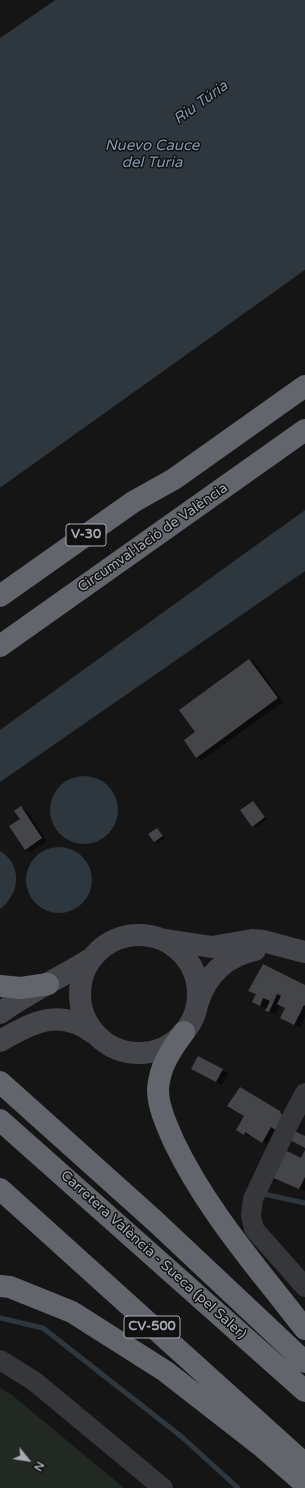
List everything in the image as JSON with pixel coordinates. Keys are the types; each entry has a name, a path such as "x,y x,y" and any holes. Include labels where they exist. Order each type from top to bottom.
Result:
{"highway":[{"name":"V-30","path":"0,596 133,502 174,479 305,386"},
{"name":"Circumval·lació de València","path":"0,646 305,430"},
{"path":"0,613 140,515 174,479"},
{"path":"0,986 21,988 48,984"},
{"path":"184,1032 167,1056 160,1075 158,1090 159,1099 167,1126 182,1158 222,1222 305,1328"},
{"path":"0,1082 155,1220 305,1362"},
{"name":"Carretera València - Sueca (pel Saler)","path":"0,1120 305,1391"},
{"name":"CV-500","path":"0,1189 305,1464"},
{"path":"0,1286 10,1287 72,1312 165,1371 260,1445 305,1484"}],"street":[{"path":"0,1013 93,957 104,946 118,939 133,935 148,936 163,940 212,947 252,940 263,941 305,952"},
{"path":"163,940 177,949 184,956 191,967 196,978 198,990 197,1005"},
{"path":"93,957 85,970 81,983 80,997 82,1010 87,1022 106,1044 119,1050 132,1053 147,1053 160,1049 172,1042 184,1032 192,1020 202,991 216,970 224,963 247,952 279,946"},
{"path":"0,1041 27,1026 43,1020 54,1019 74,1022 85,1026 96,1034"},
{"path":"305,1093 253,1199 251,1215 254,1229 305,1287"},
{"path":"0,1360 34,1381 163,1488"}],"shaded area":[{"path":"0,1388 12,1395 124,1488 0,1488"}],"water":[{"name":"Nuevo Cauce del Turia","path":"55,0 305,0 305,270 0,488 0,38"},
{"path":"305,510 305,571 0,782 0,730"},
{"path":"84,776 97,779 108,786 115,797 118,810 115,823 108,834 97,841 84,844 71,841 60,834 53,823 50,810 53,797 60,786 71,779"},
{"path":"52,847 66,847 78,852 87,861 92,873 90,893 83,904 66,913 52,913 40,908 31,899 26,887 26,873 31,861 40,852"},
{"path":"0,851 13,864 16,880 12,896 0,909"}],"pier":[{"path":"52,0 55,0 0,38 0,36"},
{"path":"305,270 305,273 0,490 0,488"}],"building":[{"path":"249,659 278,698 196,758 184,740 195,732 179,710"},
{"path":"253,801 265,817 252,827 240,810"},
{"path":"21,806 42,838 25,850 9,826 20,819 14,811"},
{"path":"157,828 163,836 154,842 148,834"},
{"path":"263,964 305,985 305,1006 304,1005 294,1025 280,1018 285,1008 277,1004 281,996 277,994 269,1012 265,1011 270,1001 263,998 260,1006 252,1002 256,994 248,991"},
{"path":"198,1056 223,1069 216,1082 191,1069"},
{"path":"240,1087 280,1111 284,1119 277,1131 271,1127 262,1143 245,1132 244,1135 236,1130 244,1116 227,1106"},
{"path":"292,1130 305,1136 305,1148 288,1139"},
{"path":"283,1149 301,1158 305,1150 305,1177 299,1189 269,1176"}],"waterway":[{"path":"264,1194 305,1203"},
{"path":"0,1318 43,1328 182,1437 238,1488"}],"water label":[{"name":"Riu Túria","path":"201,103"}]}
